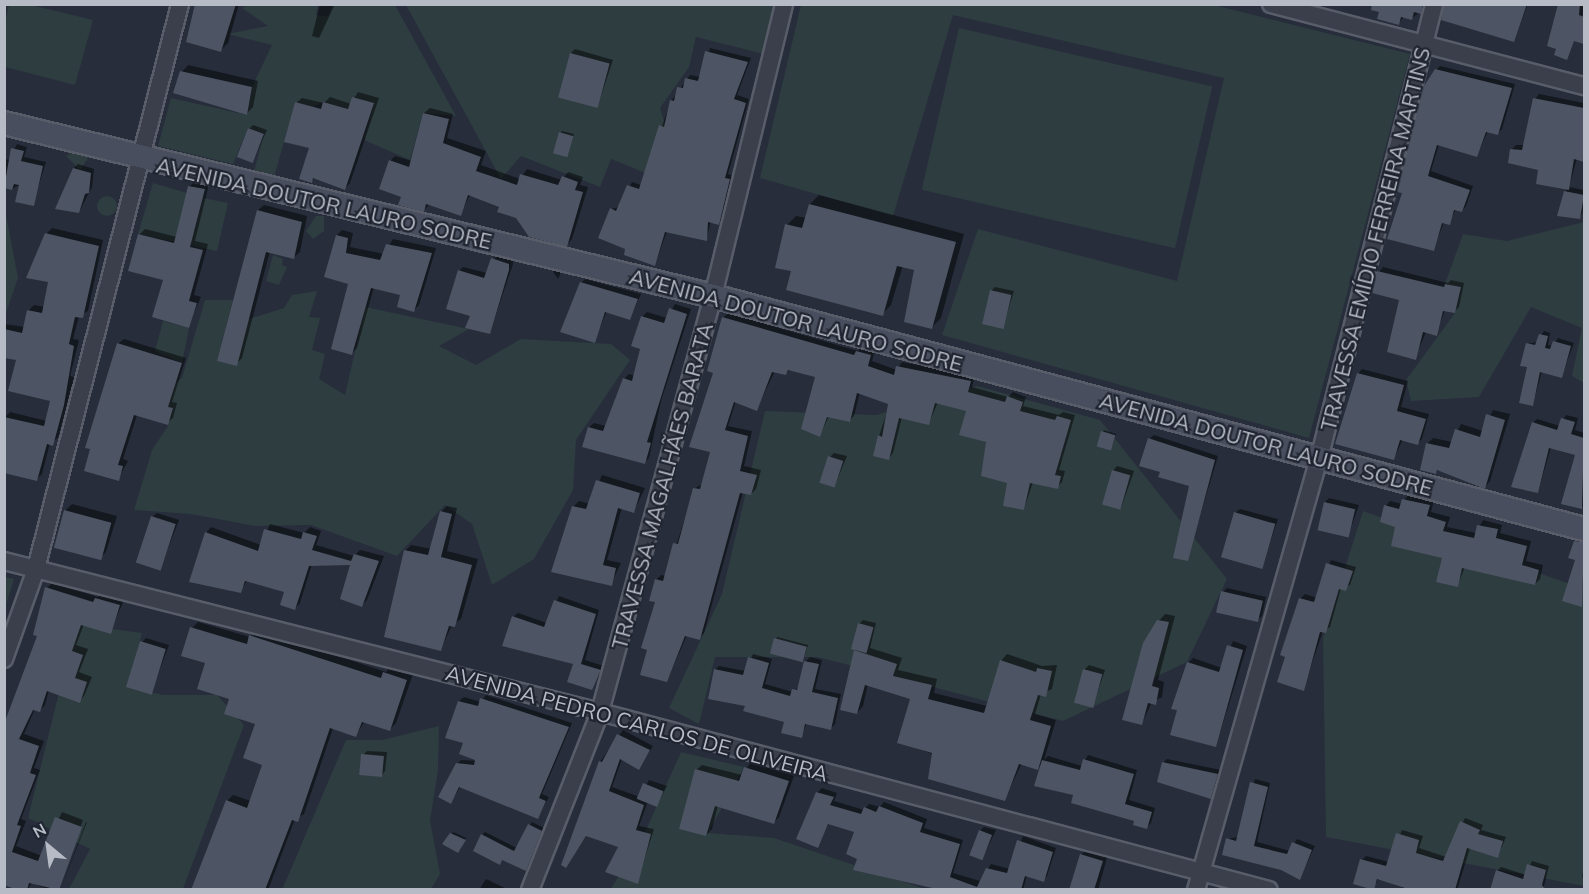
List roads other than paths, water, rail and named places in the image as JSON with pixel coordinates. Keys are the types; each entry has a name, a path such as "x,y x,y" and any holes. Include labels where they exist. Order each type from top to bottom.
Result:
{"street":[{"path":"4,659 36,569 180,4"},
{"name":"TRAVESSA MAGALHÃES BARATA","path":"530,890 600,712 713,296 784,4"},
{"path":"1270,4 1584,86"},
{"name":"TRAVESSA EMÍDIO FERREIRA MARTINS","path":"1197,890 1319,459 1434,4"},
{"name":"AVENIDA DOUTOR LAURO SODRE","path":"4,123 140,159 713,296 1584,529"},
{"name":"AVENIDA PEDRO CARLOS DE OLIVEIRA","path":"4,561 600,712 1269,890"}]}
